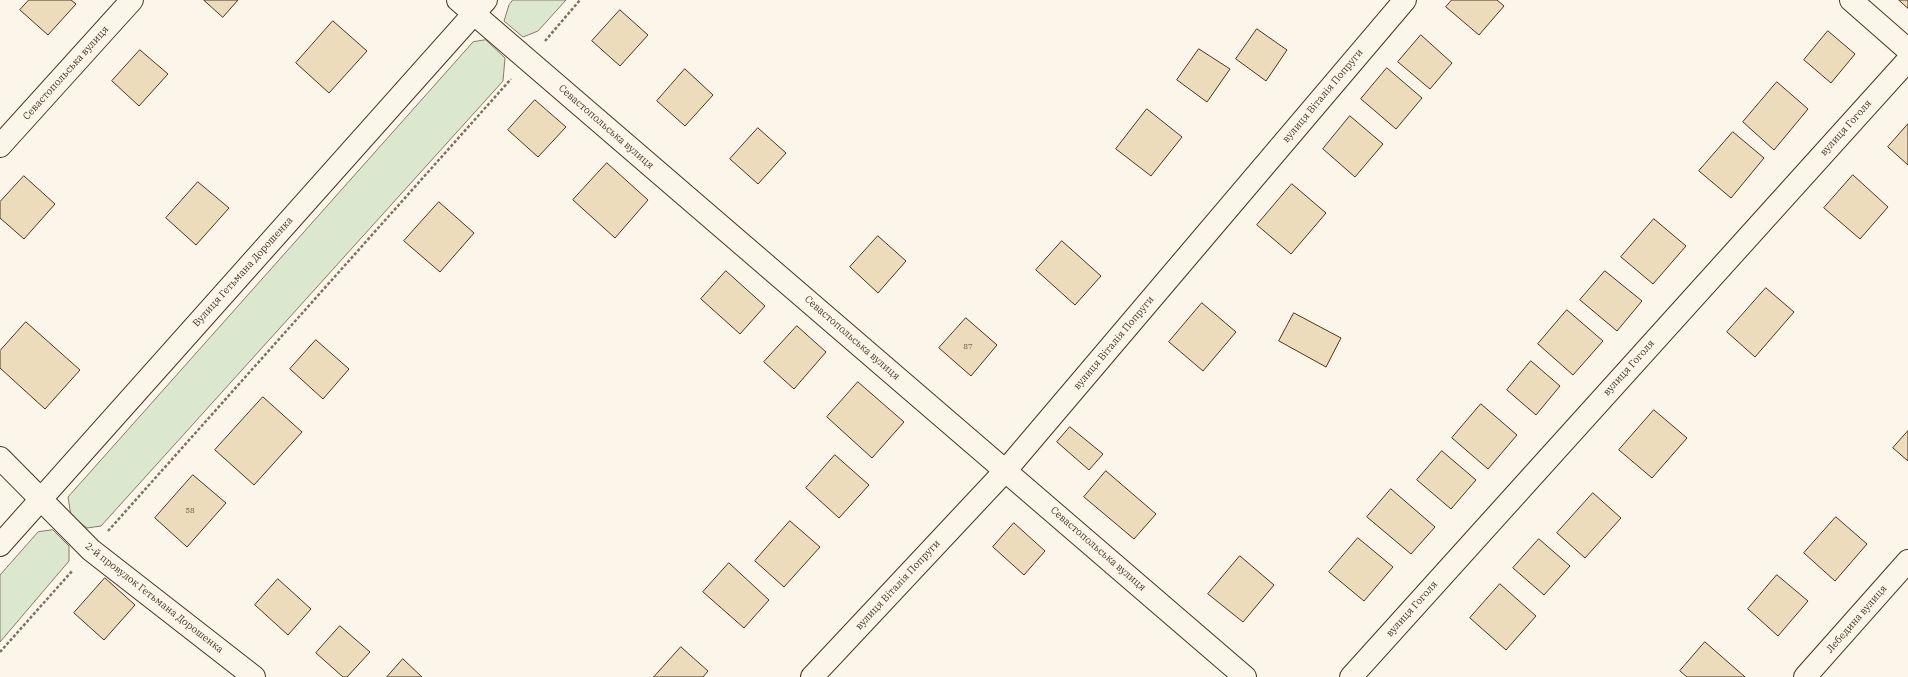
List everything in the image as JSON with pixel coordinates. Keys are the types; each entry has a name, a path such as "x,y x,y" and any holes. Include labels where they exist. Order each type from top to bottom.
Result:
{"street":[{"name":"Севастопольська вулиця","path":"0,146 132,0"},
{"name":"вулиця Віталія Попруги","path":"812,677 1006,470 1405,0"},
{"path":"1851,0 1908,50"},
{"name":"Севастопольська вулиця","path":"472,5 528,60 1246,677"},
{"name":"Вулиця Гетьмана Дорошенка","path":"0,545 472,5"},
{"name":"вулиця Гоголя","path":"1351,677 1908,60"},
{"name":"2-й провулок Гетьмана Дорошенка","path":"0,458 91,550 254,677"},
{"name":"Лебедина вулиця","path":"1805,677 1908,560"}],"path":[{"path":"0,652 580,0"}],"green space":[{"path":"513,0 566,0 538,31 523,37 504,21 509,5"},
{"path":"486,40 505,58 503,81 101,526 87,528 71,516 68,497 473,42"},
{"path":"53,530 69,546 69,561 0,642 0,575 38,532"}],"building":[{"path":"29,0 71,0 76,4 48,35 20,10"},
{"path":"204,0 238,0 223,17"},
{"path":"1452,0 1497,0 1504,6 1479,35 1446,7"},
{"path":"1899,0 1908,0 1908,8"},
{"path":"620,10 648,35 620,66 592,41"},
{"path":"333,21 367,51 329,93 296,63"},
{"path":"1257,29 1287,50 1266,81 1236,59"},
{"path":"1828,31 1855,54 1831,83 1804,60"},
{"path":"1421,35 1452,63 1430,89 1398,62"},
{"path":"1199,49 1230,69 1207,102 1177,80"},
{"path":"140,50 168,74 139,106 112,81"},
{"path":"1387,68 1422,98 1396,129 1361,99"},
{"path":"685,69 713,95 685,126 657,101"},
{"path":"1777,82 1808,109 1774,150 1743,122"},
{"path":"535,100 566,127 538,157 508,130"},
{"path":"1147,109 1182,137 1151,176 1116,149"},
{"path":"1350,116 1383,144 1355,177 1323,149"},
{"path":"1908,124 1908,165 1888,147"},
{"path":"758,128 786,153 758,184 730,159"},
{"path":"1733,132 1764,158 1731,198 1699,171"},
{"path":"607,163 648,200 615,238 573,200"},
{"path":"1853,175 1888,207 1860,239 1824,208"},
{"path":"24,176 55,204 24,239 0,218 0,202"},
{"path":"198,182 229,208 196,245 166,218"},
{"path":"1292,184 1326,213 1291,254 1257,225"},
{"path":"439,202 474,233 440,272 404,241"},
{"path":"1654,219 1686,246 1653,284 1621,257"},
{"path":"878,236 906,261 878,293 850,267"},
{"path":"1062,241 1101,276 1075,305 1036,270"},
{"path":"726,271 765,306 740,334 701,299"},
{"path":"1605,271 1642,301 1617,331 1580,300"},
{"path":"1766,288 1794,312 1755,357 1727,332"},
{"path":"1202,303 1236,332 1203,371 1169,342"},
{"path":"1567,310 1603,341 1573,375 1538,344"},
{"path":"1294,313 1341,338 1326,367 1279,341"},
{"path":"966,318 997,345 971,376 939,348"},
{"path":"26,322 80,370 45,409 0,368 0,351"},
{"path":"797,326 826,352 794,389 764,362"},
{"path":"316,340 349,369 323,399 290,369"},
{"path":"1531,361 1560,386 1536,415 1507,390"},
{"path":"858,382 904,422 872,458 827,417"},
{"path":"263,397 302,432 254,485 215,450"},
{"path":"1481,404 1517,435 1488,469 1452,438"},
{"path":"1654,410 1687,438 1652,478 1619,450"},
{"path":"1070,427 1103,454 1089,470 1057,442"},
{"path":"1908,431 1908,461 1893,448"},
{"path":"1442,451 1476,480 1451,509 1417,480"},
{"path":"835,455 869,485 839,518 806,488"},
{"path":"1106,471 1156,514 1134,539 1084,497"},
{"path":"193,475 226,503 187,547 155,518"},
{"path":"1391,489 1435,527 1411,554 1367,517"},
{"path":"1593,493 1621,518 1585,558 1557,533"},
{"path":"1836,517 1867,544 1835,581 1804,553"},
{"path":"790,521 820,547 784,587 755,561"},
{"path":"1014,523 1045,551 1024,575 993,547"},
{"path":"1358,538 1393,567 1364,601 1329,572"},
{"path":"1539,539 1570,566 1544,595 1513,568"},
{"path":"1240,556 1274,585 1243,622 1208,594"},
{"path":"729,563 769,600 744,628 703,592"},
{"path":"1777,575 1808,601 1778,636 1748,609"},
{"path":"105,578 135,605 104,640 74,613"},
{"path":"278,579 311,609 288,635 255,605"},
{"path":"1500,584 1536,616 1506,650 1470,618"},
{"path":"340,626 370,652 347,677 343,677 316,653"},
{"path":"1705,642 1745,677 1687,677 1680,671"},
{"path":"681,647 708,671 703,677 654,677"},
{"path":"403,659 422,677 387,677"}]}
